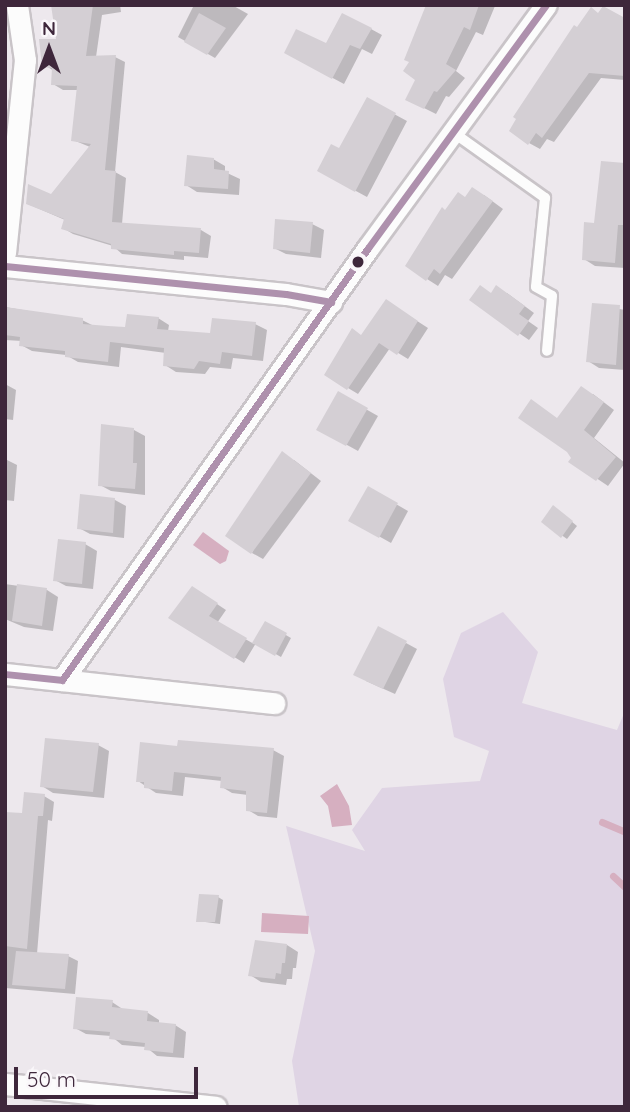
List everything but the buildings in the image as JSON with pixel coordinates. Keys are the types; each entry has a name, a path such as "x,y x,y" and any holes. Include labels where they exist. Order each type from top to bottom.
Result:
{"street":[{"path":"5,253 25,60 17,5"},
{"path":"62,680 546,5"},
{"path":"5,266 286,294 331,302"},
{"path":"5,674 274,703"},
{"path":"5,1084 216,1107"}],"lane":[{"path":"454,133 545,198 536,287 552,296 547,351"}],"shaded area":[{"path":"203,532 229,551 226,561 220,564 193,545"},
{"path":"503,612 538,652 522,703 617,730 625,711 625,1107 299,1107 292,1061 315,951 286,826 365,851 352,830 382,788 480,781 489,751 454,737 443,679 461,633"},
{"path":"337,784 349,806 352,825 332,827 328,806 320,796"},
{"path":"262,913 309,916 308,934 261,932"}],"waterway":[{"path":"602,822 625,832"},
{"path":"613,876 625,887"}],"transit line":[{"path":"5,674 62,680 368,248 546,5"},
{"path":"5,266 286,294 331,302"}]}
